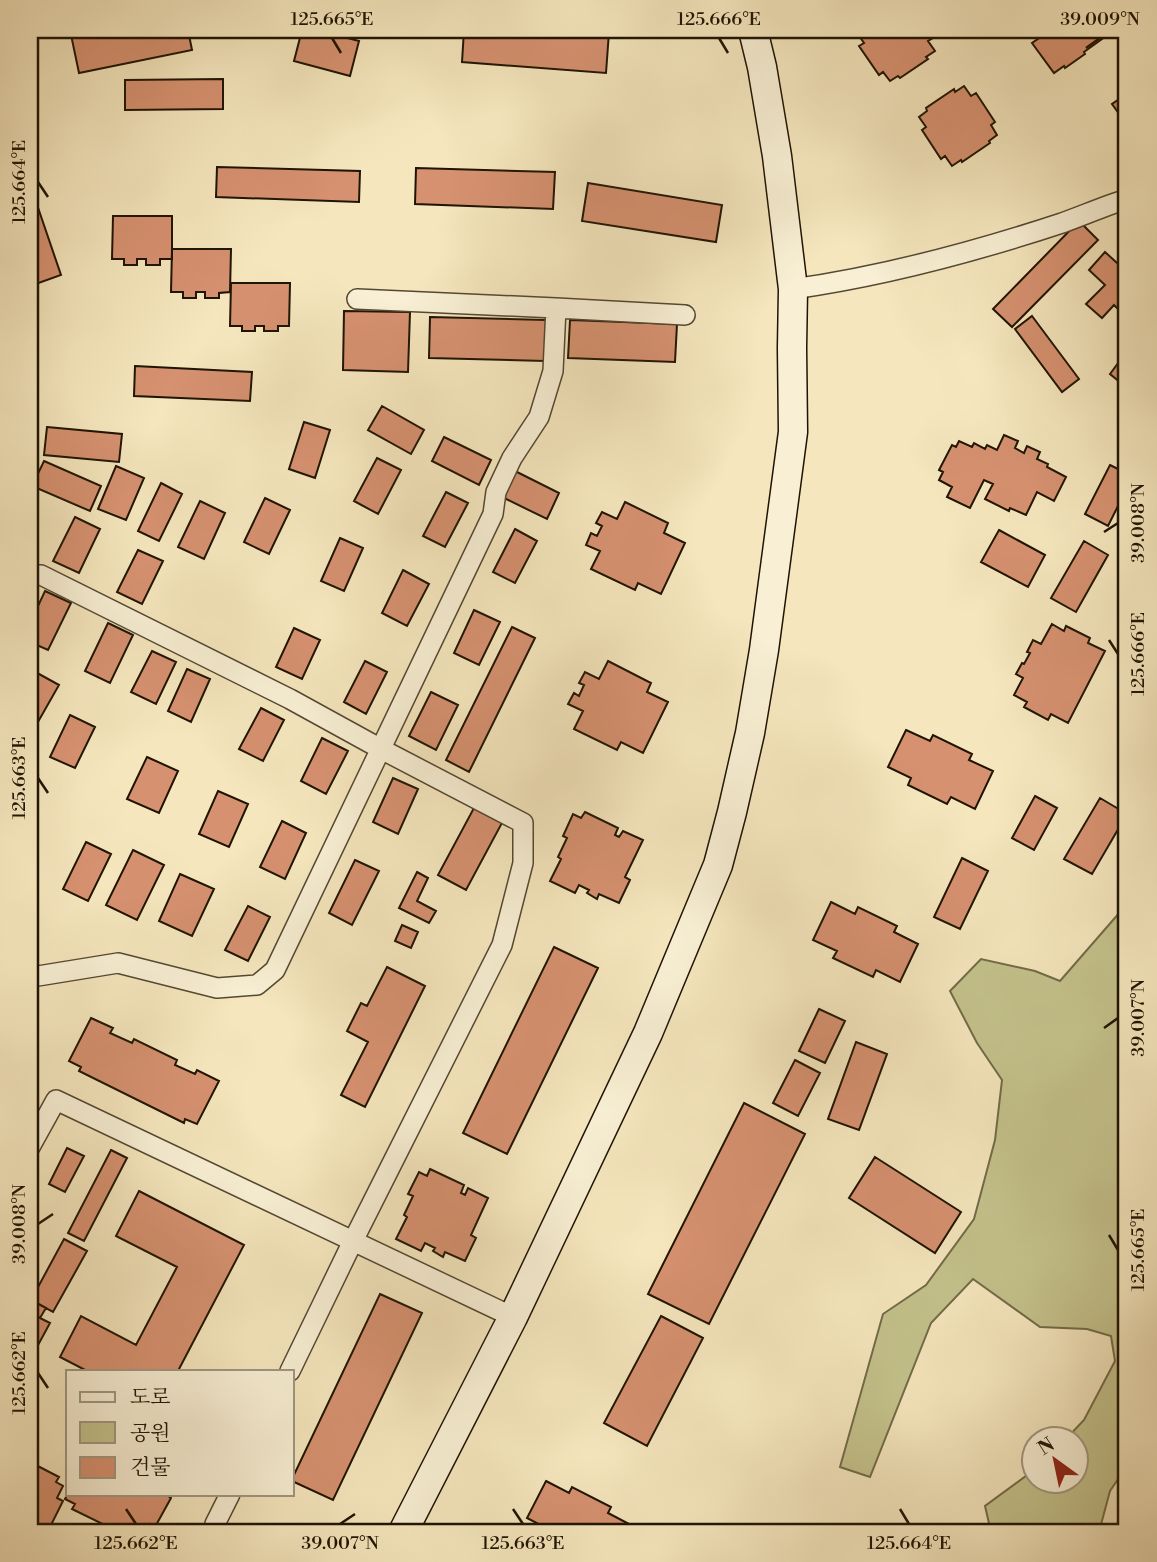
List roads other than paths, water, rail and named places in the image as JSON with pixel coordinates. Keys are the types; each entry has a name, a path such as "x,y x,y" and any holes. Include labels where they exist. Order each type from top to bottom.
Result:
{"main road":[{"path":"403,1532 513,1317 648,1033 718,865 750,733 764,650 793,432 793,289 777,156 753,30"}],"street":[{"path":"793,289 923,265 1065,222 1127,199"},
{"path":"357,299 685,315"},
{"path":"30,974 38,976 118,963 216,988 257,985 275,970 493,514 496,492 512,458 539,417 553,371 556,308"},
{"path":"30,575 41,575 104,605 290,699 381,750 523,823 523,863 502,945 290,1370"},
{"path":"30,1147 56,1100 513,1317"},
{"path":"215,1524 229,1496"}]}
